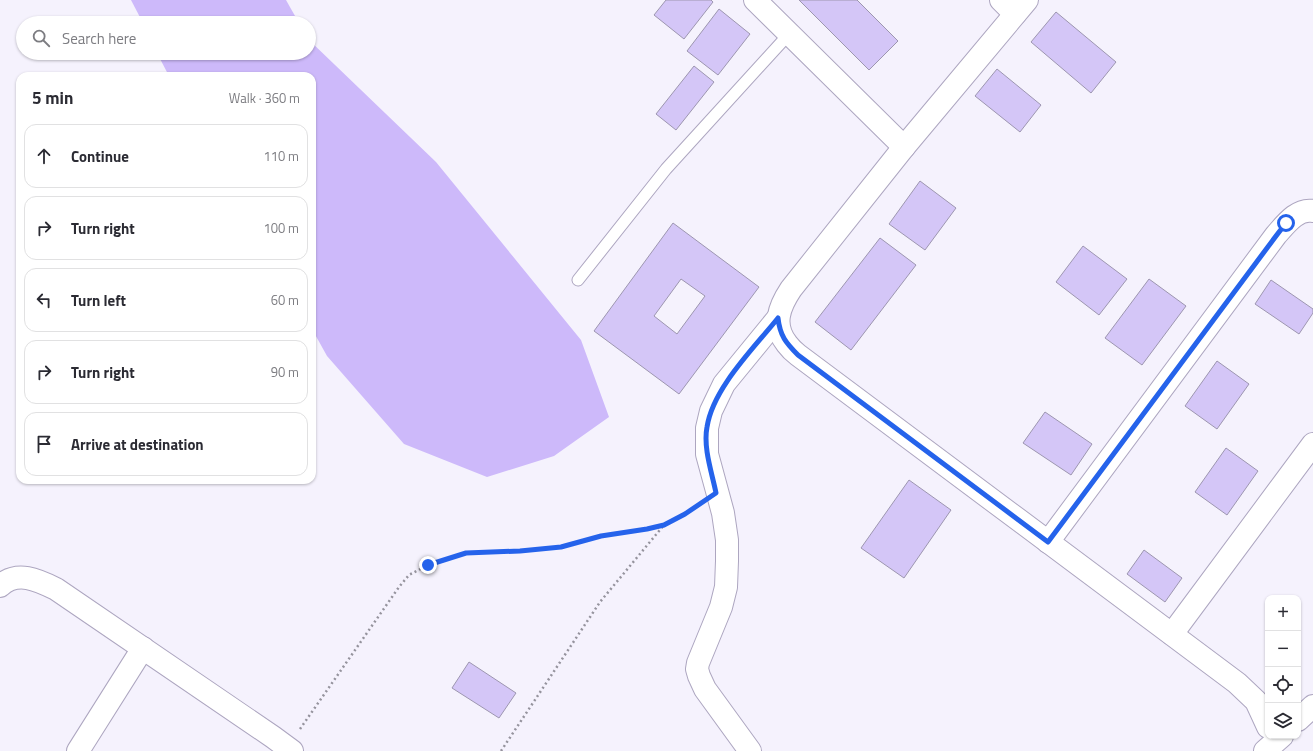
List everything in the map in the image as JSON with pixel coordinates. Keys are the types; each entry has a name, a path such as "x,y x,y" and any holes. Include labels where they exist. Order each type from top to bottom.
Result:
{"street":[{"path":"755,0 904,147"},
{"path":"1014,5 791,289 779,309 779,326 787,344 798,355 1237,683 1256,701 1272,741"},
{"path":"1048,542 1286,223 1298,214 1309,210 1313,211"},
{"path":"750,751 705,689 697,670 698,663 721,607 726,587 727,540 723,513 716,493 707,454 707,428 711,411 724,384 778,318"},
{"path":"1172,634 1313,444"},
{"path":"1,583 11,578 22,577 35,579 56,589 290,749"},
{"path":"78,751 143,648"},
{"path":"1301,717 1313,706"}],"lane":[{"path":"578,280 666,169 789,34"}],"path":[{"path":"290,749 399,587 409,575 428,565 466,553 520,551 561,547 601,536 664,525 685,514 716,493"},
{"path":"501,751 600,602 664,525"}],"shaded area":[{"path":"131,0 286,0 295,16 139,16"},
{"path":"316,47 436,162 581,340 609,417 554,456 487,477 404,444 327,356 316,336 316,72 167,72 161,60 316,60"}],"building":[{"path":"666,0 711,0 713,2 684,39 654,15"},
{"path":"799,0 857,0 898,41 869,70"},
{"path":"719,9 750,34 718,75 687,51"},
{"path":"1056,12 1116,62 1091,93 1031,42"},
{"path":"694,66 714,82 676,130 656,114"},
{"path":"997,69 1041,105 1020,132 975,96"},
{"path":"920,181 956,208 925,250 889,224"},
{"path":"673,223 759,287 679,394 594,331","holes":["681,279 705,296 677,334 654,316"]},
{"path":"880,238 916,265 851,350 815,322"},
{"path":"1083,246 1127,279 1099,315 1056,282"},
{"path":"1149,279 1186,306 1142,365 1105,338"},
{"path":"1271,280 1313,309 1313,313 1299,334 1255,304"},
{"path":"1217,361 1249,384 1217,429 1185,406"},
{"path":"1045,412 1092,444 1071,475 1023,443"},
{"path":"1226,448 1258,471 1227,515 1195,492"},
{"path":"909,480 951,510 904,578 861,548"},
{"path":"1144,550 1182,578 1165,602 1127,574"},
{"path":"469,662 516,693 499,718 452,688"}],"route":[{"path":"428,565 466,553 520,551 561,547 601,536 664,525 685,514 716,493 707,454 707,428 711,411 724,384 778,318 779,326 787,344 798,355 1048,542 1286,223"}]}
